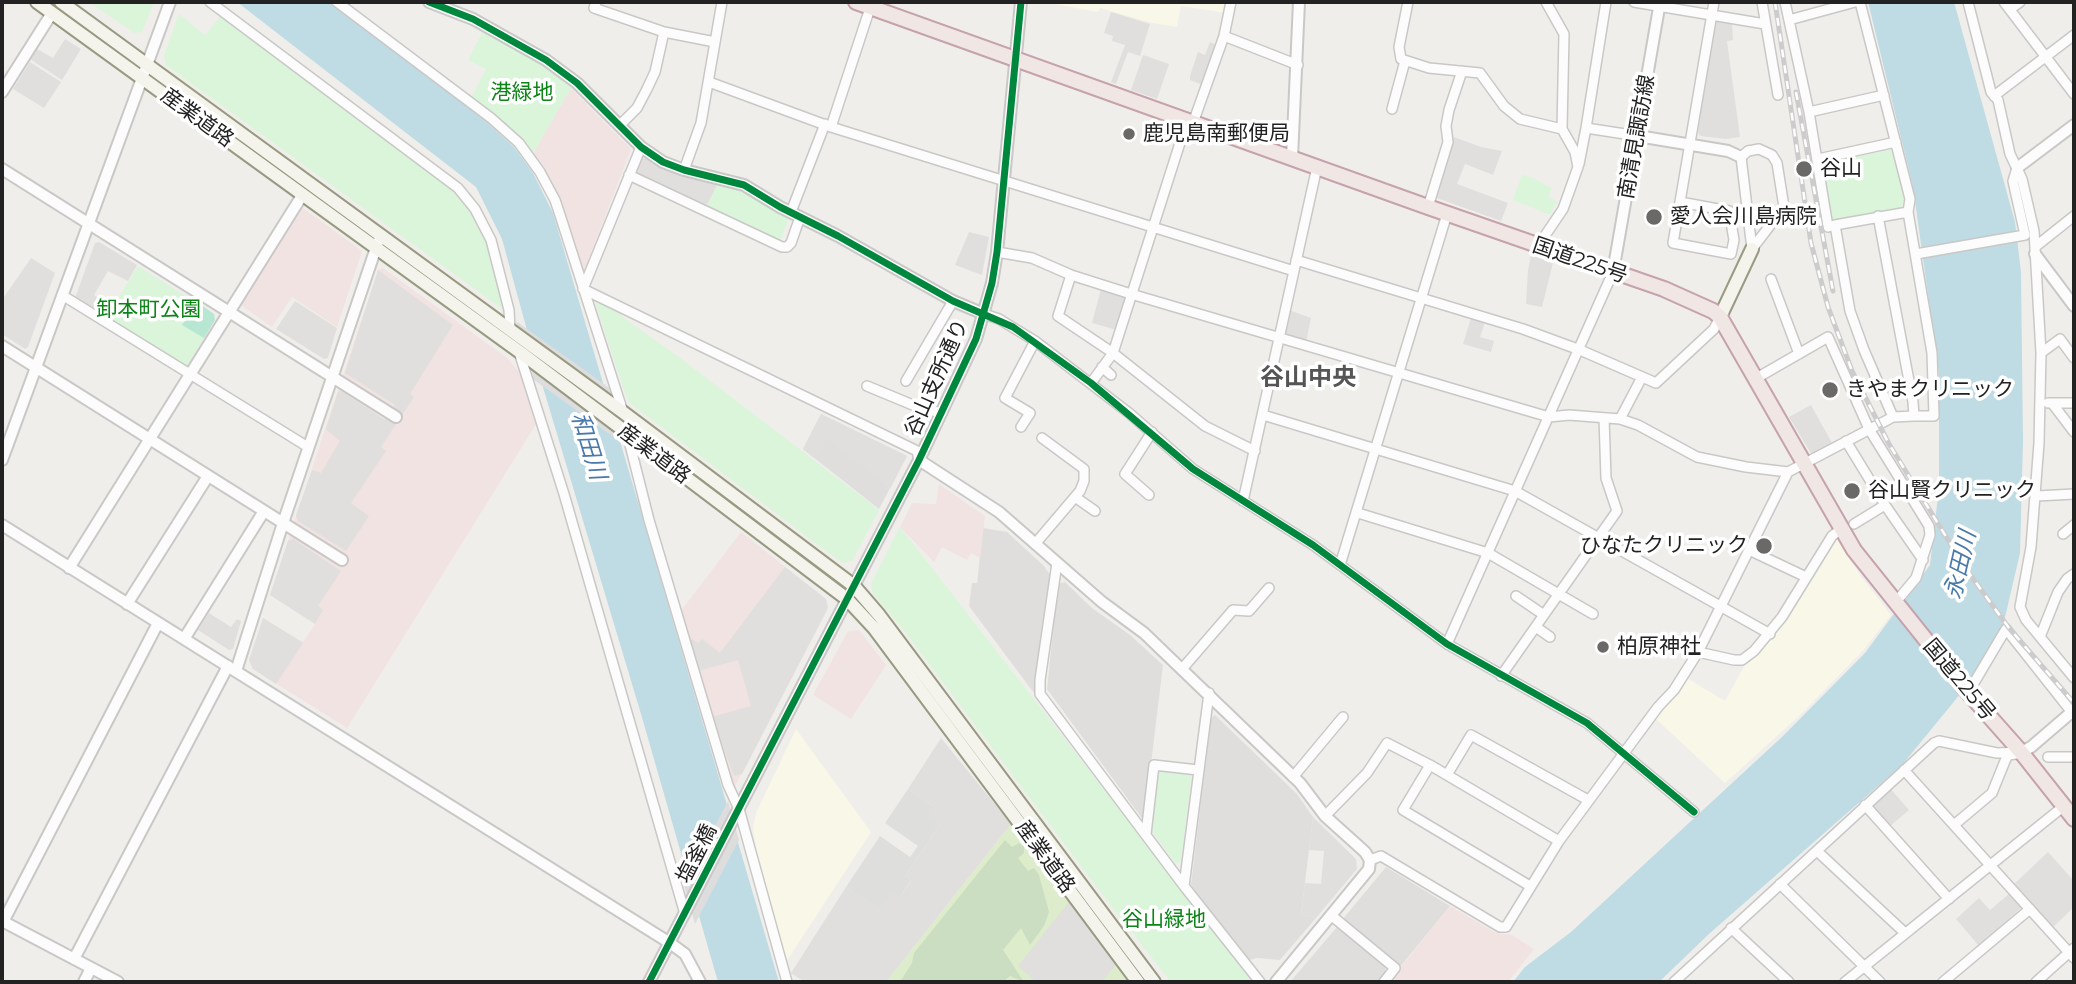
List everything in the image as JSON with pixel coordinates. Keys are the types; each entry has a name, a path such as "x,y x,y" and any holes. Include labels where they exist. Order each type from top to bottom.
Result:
{"highway":[{"name":"国道225号","path":"856,2 872,4 1016,60 1701,304 1720,317 1802,464 1848,527 1865,566 2074,819"}],"main road":[{"name":"産業道路","path":"37,2 303,194 510,330 521,349 620,410 854,586 879,615 1154,982"},
{"name":"産業道路","path":"61,2 147,64 847,599 874,628 1138,982"},
{"path":"1720,317 1752,249"}],"street":[{"path":"2,460 170,2"},
{"path":"210,2 458,188 475,209 491,240 509,310 510,330"},
{"path":"337,2 491,118 519,144 540,172 555,200 620,410"},
{"path":"429,2 473,19 546,60 577,83 641,147 663,162 684,170 744,184 795,215 953,300 999,319 1035,341 1152,432 1193,469 1312,544 1447,644 1576,715 1694,812"},
{"path":"596,2 594,8 664,32 715,42"},
{"path":"684,170 701,123 722,2"},
{"name":"谷山支所通り","path":"847,599 969,357 984,314 997,251 1021,2"},
{"path":"1091,383 1113,353 1152,227 1224,36 1231,2"},
{"path":"1292,158 1299,2"},
{"path":"1408,2 1399,47 1401,59 1430,68 1480,73 1504,106 1520,119 1562,129"},
{"path":"1546,2 1564,34 1562,129 1575,152 1578,167"},
{"path":"1538,246 1563,209 1578,167 1606,2"},
{"path":"1634,2 1659,4 1765,24"},
{"path":"1680,202 1729,211 1734,240 1731,254 1673,243 1714,2"},
{"path":"1762,2 1778,95"},
{"path":"1785,2 1818,159 1828,227 1908,212"},
{"path":"1370,860 1381,856 1503,929 1559,841 1658,707 1674,690 1698,652 1788,472 1893,417 1934,416 1932,353 1908,212 1910,200 1858,2 1823,6 1789,20"},
{"path":"1968,2 1991,92 1998,100 2010,153 2022,179 2034,231 2041,353 2037,496 2029,564 2020,607 2026,621 2074,678"},
{"path":"2020,2 2007,6 2074,94"},
{"path":"629,174 787,247 795,215 872,4"},
{"name":"南清見諏訪線","path":"1613,272 1659,4"},
{"path":"2,92 52,13"},
{"path":"620,125 637,108 647,89 664,32"},
{"path":"1994,96 2074,35"},
{"path":"1224,36 1298,65"},
{"path":"1392,109 1405,61"},
{"path":"1428,208 1447,142 1449,110 1462,71"},
{"path":"709,82 828,125 1294,271"},
{"path":"1809,112 1884,95"},
{"path":"1916,254 2025,235 2013,181 2017,168 2074,125"},
{"path":"1586,128 1728,151 1741,158"},
{"path":"1818,159 1896,142"},
{"path":"583,289 641,147"},
{"path":"1741,158 1748,151 1759,149 1772,155 1777,163 1784,207 1752,249"},
{"path":"1741,158 1751,220 1752,249"},
{"path":"1243,502 1317,167"},
{"path":"2,169 396,417"},
{"path":"69,568 303,194"},
{"path":"1340,565 1447,214"},
{"path":"1878,216 1914,416"},
{"path":"2035,250 2074,216"},
{"path":"1751,220 1762,225 1771,225"},
{"path":"1835,225 1850,311 1893,417"},
{"path":"74,959 232,669 378,242"},
{"path":"2035,250 2074,306"},
{"path":"997,251 1043,261 1071,275 1131,294 1549,417 1569,415 1620,419 1638,425 1697,457 1788,472"},
{"path":"1296,260 1422,297 1580,349 1656,383 1714,329 1720,317"},
{"path":"1447,644 1613,272"},
{"path":"1071,275 1058,316 1113,353 1205,426 1255,451"},
{"path":"1771,279 1799,354"},
{"path":"583,289 913,449 919,460 980,498 1102,602 1144,633 1209,693 1293,777 1325,816 1365,852 1370,860 1369,869 1276,982"},
{"path":"62,295 307,447"},
{"path":"906,381 953,300"},
{"path":"1755,379 1828,337 1869,429 1929,526 1930,535 1916,578 1896,605"},
{"path":"2041,353 2060,339 2074,358"},
{"path":"1021,427 1030,413 1005,398 1035,341"},
{"path":"2,346 342,560"},
{"path":"521,349 687,911"},
{"path":"1102,367 1111,375"},
{"path":"1620,419 1642,377"},
{"path":"867,386 920,408 942,413"},
{"path":"2040,403 2074,403"},
{"path":"2052,403 2074,432"},
{"path":"1263,415 1516,491 1770,634"},
{"path":"1501,676 1617,511 1606,478 1605,418"},
{"path":"624,431 728,785 739,810 787,982"},
{"path":"1149,495 1125,474 1152,432"},
{"path":"1035,544 1083,485 1084,469 1042,438"},
{"path":"1846,441 1923,560"},
{"path":"127,604 208,476"},
{"path":"2037,496 2074,494"},
{"path":"1075,497 1095,511"},
{"path":"1698,652 1742,660 1762,645 1832,536 1885,505"},
{"path":"184,639 264,511"},
{"path":"1358,513 1488,553 1593,614"},
{"path":"2,525 670,943 685,954 700,982"},
{"path":"2063,534 2074,526"},
{"path":"1749,550 1806,577"},
{"path":"1057,563 1039,691 1184,886 1260,982"},
{"path":"2040,637 2058,592 2073,577"},
{"path":"1182,669 1233,610 1249,611 1269,588"},
{"path":"1516,596 1544,615"},
{"name":"塩釜橋","path":"649,982 847,599"},
{"path":"118,982 2,921 158,623"},
{"path":"1536,626 1550,636"},
{"path":"1954,825 1992,793 2008,755 2021,752 2074,713 2006,629 1967,691"},
{"path":"1184,886 1209,693"},
{"path":"1293,777 1343,717"},
{"path":"1447,775 1471,735 1588,800"},
{"path":"1674,982 1934,743 1940,741 1997,753 2021,752"},
{"path":"1325,816 1367,773 1387,743 1430,765 1559,841"},
{"path":"2048,757 2074,757"},
{"path":"1146,834 1154,765 1198,770"},
{"path":"1430,765 1403,810 1530,887"},
{"path":"1904,770 2073,953 2036,982"},
{"path":"1864,806 1949,899"},
{"path":"1845,982 2064,806"},
{"path":"1817,851 1905,933"},
{"path":"1780,884 1880,982"},
{"path":"1943,982 2030,909"},
{"path":"1332,916 1395,968 1384,982"},
{"path":"1731,928 1789,982"},
{"path":"84,982 91,968"}],"shaded area":[{"path":"1044,2 1228,2 1226,13 1181,6 1177,27 1152,23 1100,8 1098,12"},
{"path":"1111,12 1150,24 1140,56 1128,52 1116,84 1111,82 1125,45 1112,41 1113,36 1104,33"},
{"path":"1715,23 1732,23 1733,40 1727,41 1740,137 1726,139 1700,136 1698,132"},
{"path":"65,39 81,49 62,80 30,59 37,49 53,58"},
{"path":"1210,42 1217,45 1203,85 1190,80 1190,76 1198,52 1205,55"},
{"path":"1143,55 1169,64 1157,99 1131,90"},
{"path":"30,62 61,82 44,108 13,89"},
{"path":"571,88 631,149 584,271 581,271 558,198 533,153"},
{"path":"1454,137 1502,151 1493,175 1465,164 1457,184 1508,203 1501,221 1434,197"},
{"path":"647,157 719,181 707,205 636,173 640,160"},
{"path":"303,208 362,251 337,327 292,297 272,327 241,305"},
{"path":"969,232 989,237 982,275 955,265"},
{"path":"99,242 137,265 128,281 108,271 94,295 111,306 104,317 75,298 95,243"},
{"path":"1531,255 1553,263 1542,307 1526,304"},
{"path":"31,258 55,273 25,349 2,334 2,300"},
{"path":"383,268 507,358 522,375 538,421 347,728 253,669 249,660 263,618 303,642 315,624 270,595 378,270"},
{"path":"378,270 453,325 410,394 414,397 381,447 386,451 351,503 369,516 346,551 298,521 296,515 312,470 321,473 340,441 326,429 338,392 341,391 385,420 395,405 345,373"},
{"path":"1101,289 1127,296 1117,330 1092,323"},
{"path":"295,301 337,328 328,358 324,359 276,329"},
{"path":"1289,310 1311,318 1306,342 1284,335"},
{"path":"1472,315 1486,319 1480,337 1494,341 1491,352 1463,344"},
{"path":"1811,405 1832,443 1812,455 1789,417"},
{"path":"821,414 907,456 879,509 803,449"},
{"path":"821,414 907,456 890,489 828,440 814,458 803,449"},
{"path":"939,484 985,516 980,558 971,553 967,560 942,547 934,562 900,527 912,503 936,504"},
{"path":"983,528 1007,532 1044,566 1050,575 1034,693 969,606 972,583 977,583"},
{"path":"741,532 826,599 828,608 735,786 732,785 680,612"},
{"path":"1836,538 1891,615 1861,653 1798,717 1725,783 1655,718 1687,678 1725,701 1747,661 1764,646 1785,619"},
{"path":"293,539 341,571 318,606 323,610 315,624 270,595 288,541"},
{"path":"785,567 826,599 828,608 742,774 734,776 712,717 751,706 738,660 698,671 689,642 692,639 698,643 702,639 720,653"},
{"path":"1065,582 1092,608 1130,635 1163,665 1144,821 1047,689 1058,584"},
{"path":"209,613 231,627 237,619 241,621 233,649 229,650 198,630"},
{"path":"263,618 303,643 276,684 253,669 249,660"},
{"path":"859,630 886,665 851,719 813,695 848,631"},
{"path":"1215,715 1297,794 1313,817 1301,915 1316,918 1280,960 1257,958 1246,961 1191,885 1211,718"},
{"path":"796,729 871,832 786,962 756,849 753,827 756,813"},
{"path":"941,738 1011,824 886,982 805,982 791,973 846,887 879,909 893,890 901,896 911,881 905,876 939,826 926,817 933,806 908,789"},
{"path":"1889,787 1909,810 1889,827 1869,805"},
{"path":"908,789 933,806 939,826 905,876 911,880 901,896 880,910 846,887 880,836 910,857 918,846 885,823"},
{"path":"1313,817 1356,859 1357,869 1316,918 1301,915 1305,883 1321,884 1324,851 1309,850"},
{"path":"2048,852 2074,881 2074,907 2052,928 2013,885"},
{"path":"1386,867 1450,906 1400,967 1342,920"},
{"path":"2010,893 2022,907 1979,946 1956,919 1979,898 1990,910"},
{"path":"1072,898 1118,963 1101,982 1036,982 1018,966"},
{"path":"1450,906 1496,933 1512,935 1534,949 1508,982 1389,982"},
{"path":"1337,927 1385,965 1386,975 1380,982 1290,982"}],"green space":[{"path":"89,2 154,2 142,32 134,33"},
{"path":"179,14 205,35 222,14 455,190 489,240 503,304 501,308 166,65 164,55"},
{"name":"港緑地","path":"484,29 547,67 571,88 533,153 471,98 486,69 468,60"},
{"path":"1890,150 1904,200 1901,208 1831,221 1822,164"},
{"path":"1522,175 1552,188 1548,197 1557,201 1550,215 1513,200"},
{"path":"719,181 749,191 789,218 780,241 707,205"},
{"name":"卸本町公園","path":"138,266 214,314 215,320 185,369 105,319"},
{"path":"597,299 622,312 621,316 879,510 852,561 842,563 631,404 595,302"},
{"path":"197,302 214,314 215,320 204,338 182,325"},
{"name":"谷山緑地","path":"900,527 1254,982 1171,982 1102,894 903,629 873,594 871,584"},
{"path":"1159,767 1192,771 1181,862 1175,863 1149,827 1156,770"},
{"path":"1011,824 1137,982 886,982"},
{"path":"1005,840 1012,847 1019,843 1024,847 1024,853 1018,858 1028,871 1034,868 1039,875 1049,912 1044,926 1030,945 1021,928 1003,950 1024,982 1010,976 1003,982 900,982 912,963 914,953"}],"water":[{"name":"和田川","path":"237,2 330,2 482,118 515,148 533,173 553,213 779,982 718,982 539,374 502,239 476,187"},
{"name":"永田川","path":"1868,2 1954,2 2015,222 2021,272 2023,442 2020,553 2003,626 1984,665 1902,765 1710,933 1659,982 1513,982 1525,967 1571,932 1783,736 1865,653 1930,565 1939,488 1939,373 1913,187"}],"pier":[{"path":"516,321 611,389 626,446 534,380"},
{"path":"728,801 739,840 695,924 684,885"}],"railway":[{"path":"1775,2 1811,243 1828,307 1852,371 1889,444 1966,569 2009,628 2074,703"},
{"path":"1796,92 1833,291"}],"cycle path":[{"path":"429,2 473,19 546,60 577,83 641,147 663,162 744,185 953,301 1013,327 1091,383 1193,469 1313,545 1447,644 1587,723 1694,812"},
{"path":"649,982 919,460 976,339 992,283 997,252 1021,2"}],"place":[{"name":"鹿児島南郵便局","path":"1129,134"},
{"name":"谷山","path":"1804,169"},
{"name":"愛人会川島病院","path":"1654,217"},
{"name":"きやまクリニック","path":"1830,390"},
{"name":"谷山賢クリニック","path":"1852,491"},
{"name":"ひなたクリニック","path":"1764,546"},
{"name":"柏原神社","path":"1603,647"}],"district":[{"name":"谷山中央","path":"1308,378"}]}
